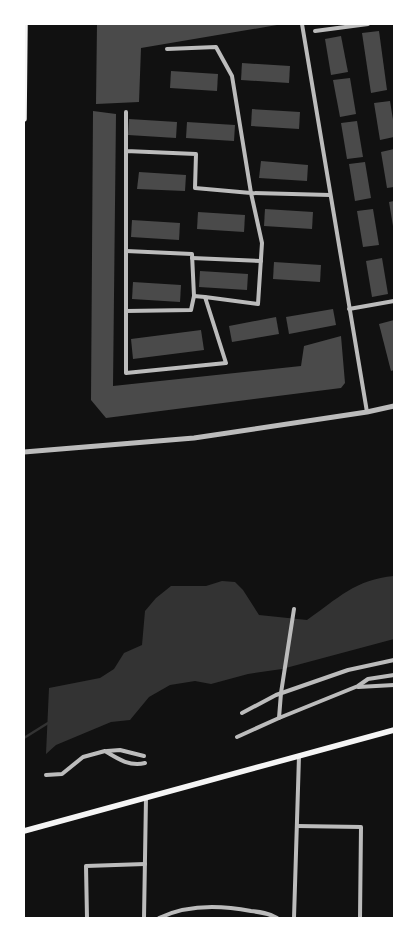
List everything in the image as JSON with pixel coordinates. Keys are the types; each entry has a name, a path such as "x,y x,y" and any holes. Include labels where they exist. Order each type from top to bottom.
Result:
{"main road":[{"path":"24,119 25,24"},
{"path":"24,831 394,730"}],"street":[{"path":"302,24 367,412"},
{"path":"315,31 368,24"},
{"path":"167,49 216,47 232,76 251,194 262,243 258,304 194,296"},
{"path":"126,112 126,373 226,363 205,297"},
{"path":"126,151 196,154 195,188 251,194 330,196"},
{"path":"126,251 192,254 194,296 191,310 126,311"},
{"path":"192,258 261,260"},
{"path":"349,309 394,301"},
{"path":"24,452 194,438 367,412 394,406"},
{"path":"280,718 294,608"},
{"path":"242,713 282,693 348,670 394,660"},
{"path":"237,738 356,687 368,679 394,675"},
{"path":"356,687 394,685"},
{"path":"46,775 62,774 83,757 105,751 120,750 144,756"},
{"path":"105,751 123,761 136,765 145,763"},
{"path":"294,918 299,756"},
{"path":"144,918 146,798"},
{"path":"297,826 361,827 360,918"},
{"path":"86,918 86,866 145,864"},
{"path":"159,918 199,906 207,906 230,907 271,915 276,918"}],"shaded area":[{"path":"394,576 394,639 282,669 248,674 211,684 195,681 170,685 149,697 130,720 111,722 56,745 46,754 49,688 100,678 114,669 124,653 142,645 145,611 156,598 171,586 206,586 222,581 235,582 243,590 259,615 307,620 348,591 369,581"}],"building":[{"path":"97,24 277,25 141,48 139,102 96,104"},
{"path":"379,31 387,90 371,93 362,33"},
{"path":"341,36 348,72 331,75 325,39"},
{"path":"242,63 290,66 289,83 241,80"},
{"path":"171,71 218,74 217,91 170,88"},
{"path":"350,78 356,114 340,117 333,80"},
{"path":"390,101 394,137 380,140 374,103"},
{"path":"252,109 300,112 299,129 251,126"},
{"path":"93,111 116,114 113,386 301,366 304,346 341,336 345,383 341,388 106,418 91,400"},
{"path":"129,119 177,122 176,138 128,135"},
{"path":"357,121 363,157 347,159 341,123"},
{"path":"187,122 235,125 234,141 186,138"},
{"path":"394,149 394,187 387,188 381,152"},
{"path":"261,161 308,165 307,181 259,178"},
{"path":"365,162 371,198 355,201 349,164"},
{"path":"139,172 186,175 185,191 137,189"},
{"path":"394,201 394,226 393,226 389,202"},
{"path":"265,209 313,212 312,229 264,226"},
{"path":"373,209 379,245 363,247 357,211"},
{"path":"198,212 245,215 244,232 197,229"},
{"path":"132,220 180,223 179,240 131,237"},
{"path":"382,258 388,294 372,297 366,261"},
{"path":"274,262 321,265 320,282 273,279"},
{"path":"200,271 248,274 247,290 199,287"},
{"path":"133,282 181,285 180,302 132,299"},
{"path":"333,309 336,325 289,334 286,317"},
{"path":"276,317 279,334 232,342 229,326"},
{"path":"394,320 394,370 391,371 379,324"},
{"path":"201,330 204,350 133,359 131,339"}],"waterway":[{"path":"24,738 48,723"}]}
